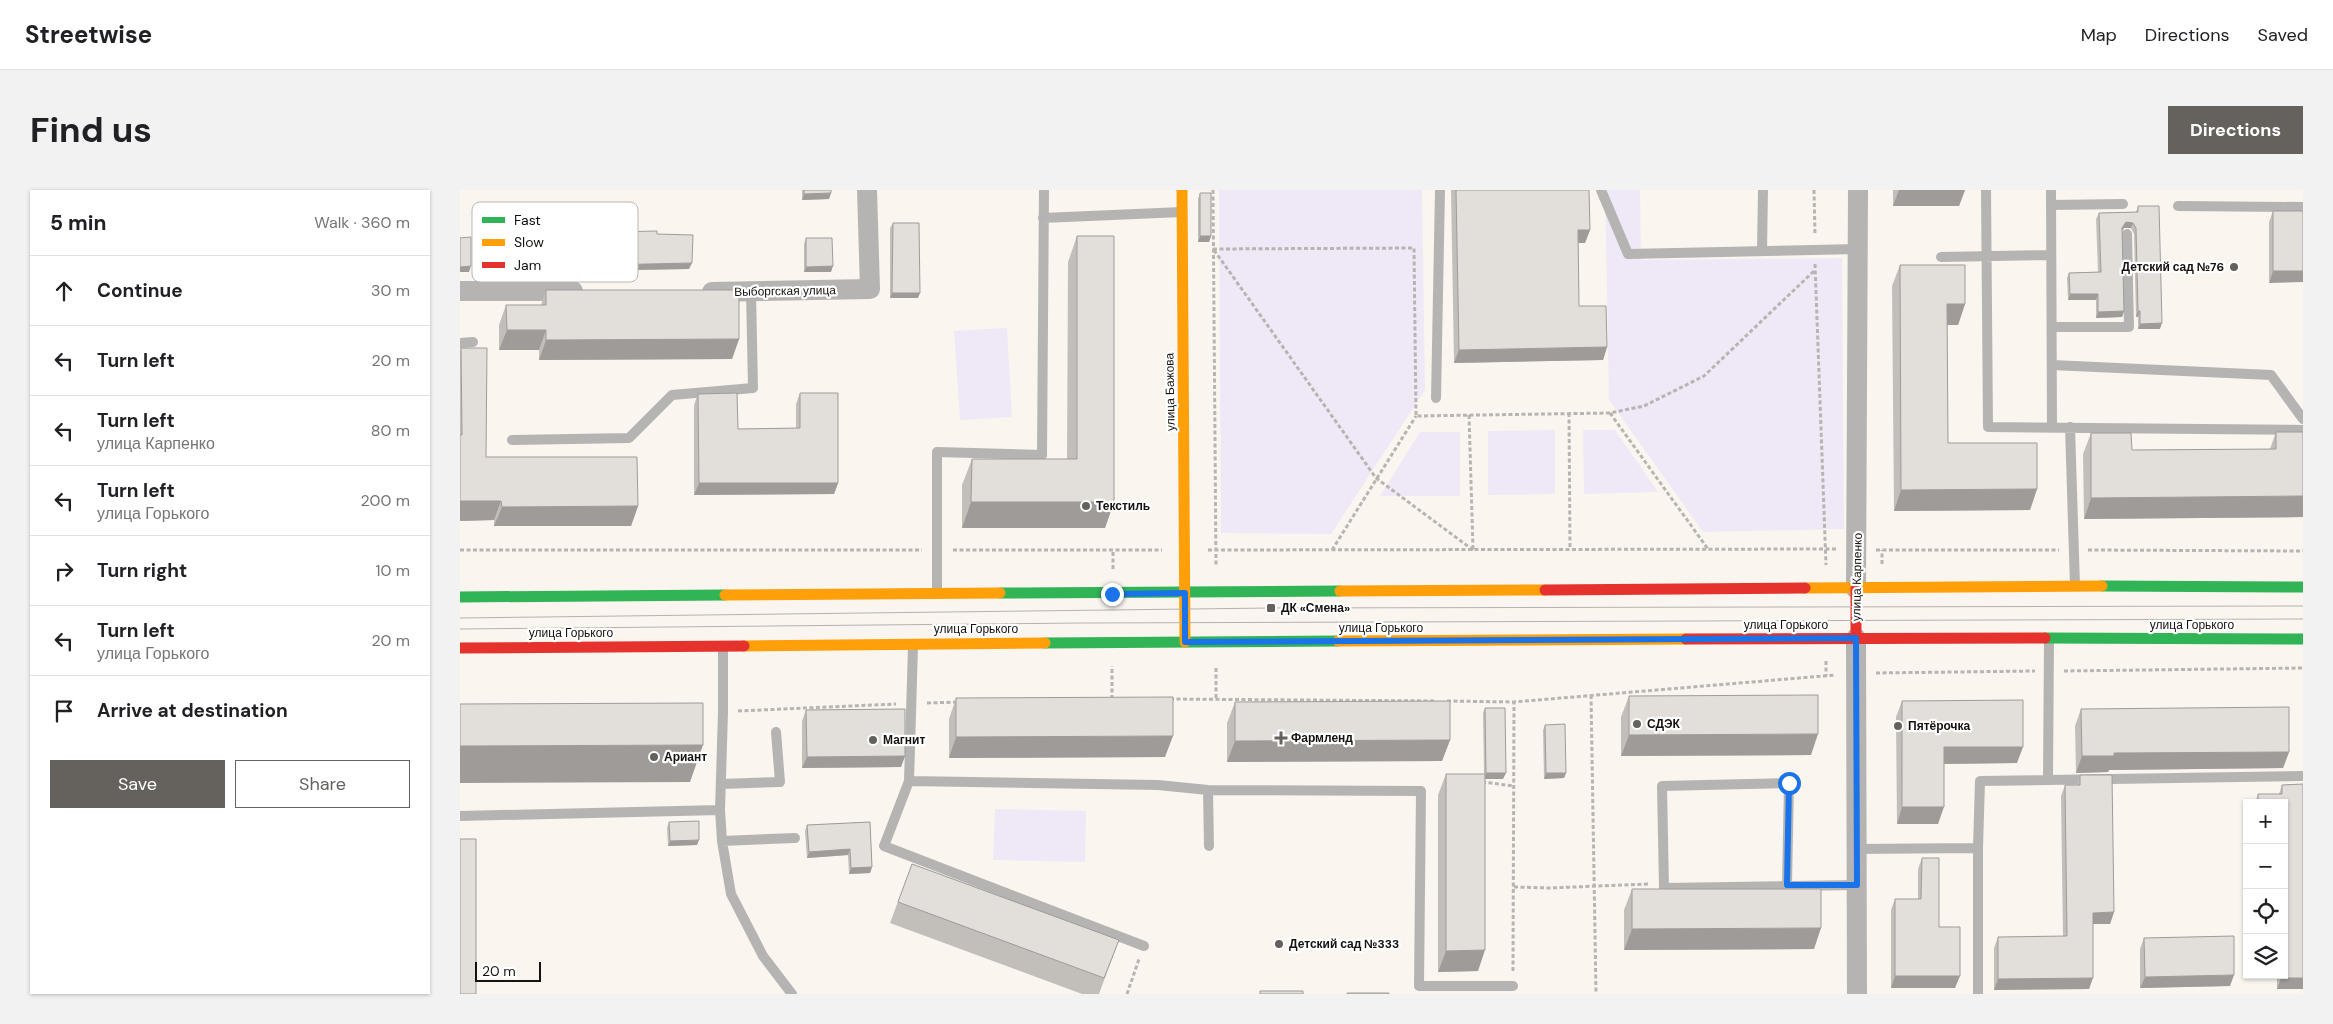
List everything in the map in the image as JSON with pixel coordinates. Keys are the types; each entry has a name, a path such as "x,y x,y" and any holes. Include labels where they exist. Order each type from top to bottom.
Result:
{"main road":[{"name":"улица Бажова","path":"1182,190 1185,642"},
{"path":"460,597 2075,586 2303,587"},
{"name":"улица Карпенко","path":"1856,588 1856,638"},
{"name":"улица Горького","path":"460,648 913,642 1856,638 2303,639"}],"street":[{"name":"Выборгская улица","path":"693,292 870,289 867,190"},
{"name":"улица Карпенко","path":"1856,588 1858,190"},
{"path":"460,291 596,292"},
{"name":"улица Карпенко","path":"1856,638 1857,994"}],"lane":[{"path":"937,594 936,452 1042,455 1044,190"},
{"path":"1436,398 1440,190"},
{"path":"1601,190 1628,254 1858,249"},
{"path":"1762,251 1763,190"},
{"path":"1986,190 1988,428 2070,427 2303,430"},
{"path":"2051,190 2052,427"},
{"path":"2051,205 2123,204"},
{"path":"2178,206 2303,207"},
{"path":"1043,218 1182,212"},
{"path":"2052,327 2129,327 2127,234"},
{"path":"1941,257 2051,255"},
{"path":"512,440 629,438 672,395 753,388 751,292"},
{"path":"460,343 473,342"},
{"path":"2052,366 2271,374 2303,419"},
{"path":"2070,427 2075,586"},
{"path":"2048,779 2049,638"},
{"path":"913,642 909,781 884,846 1144,946"},
{"path":"723,646 724,712 720,810 722,841 731,894 763,956 792,994"},
{"path":"721,784 780,782 776,732"},
{"path":"1978,994 1980,781 2303,776"},
{"path":"909,781 1158,785 1208,790 1421,791 1419,986 1513,986"},
{"path":"1787,885 1789,783 1662,786 1664,888 1857,885"},
{"path":"1208,790 1209,846"},
{"path":"460,816 720,810"},
{"path":"722,841 795,838"},
{"path":"1856,849 1978,848"}],"path":[{"path":"1213,190 1216,550"},
{"path":"1814,190 1814,271 1826,549 1825,589"},
{"path":"1213,249 1414,248 1416,416 1332,550"},
{"path":"1213,249 1376,478 1473,550"},
{"path":"1416,416 1610,412 1644,406 1704,376 1814,271"},
{"path":"1610,412 1708,549"},
{"path":"1568,413 1570,549"},
{"path":"1469,415 1473,550"},
{"path":"460,550 1826,549 2303,551"},
{"path":"1826,639 1826,676"},
{"path":"1445,701 1514,702 1857,672 2303,668"},
{"path":"1591,696 1596,994"},
{"path":"1102,700 1121,699"},
{"path":"1168,699 1435,701"},
{"path":"724,712 968,702"},
{"path":"1513,986 1514,702"},
{"path":"1478,781 1514,786"},
{"path":"1514,887 1549,888 1664,883"},
{"path":"1127,994 1144,946"}],"shaded area":[{"path":"1219,190 1422,190 1425,390 1331,534 1221,533"},
{"path":"1605,190 1640,190 1641,260 1842,258 1844,529 1703,532 1609,400"},
{"path":"1007,328 1012,417 960,420 954,331"},
{"path":"1555,430 1555,494 1488,495 1488,431"},
{"path":"1583,430 1615,430 1658,492 1584,494"},
{"path":"1420,432 1460,432 1460,496 1380,496"},
{"path":"995,809 1086,811 1085,862 993,860"}],"building":[{"path":"804,190 831,190 831,193 804,194"},
{"path":"1456,190 1589,190 1590,230 1578,230 1579,306 1606,306 1607,347 1459,350"},
{"path":"1200,193 1211,193 1211,236 1200,236"},
{"path":"2138,206 2159,206 2162,323 2140,324 2136,228 2133,223 2126,222 2122,228 2124,311 2098,312 2098,294 2070,294 2069,273 2101,272 2099,213 2138,212"},
{"path":"2273,211 2303,211 2303,271 2273,271"},
{"path":"893,223 919,223 920,293 892,293"},
{"path":"638,231 657,231 657,234 693,235 692,263 638,264"},
{"path":"1077,236 1114,236 1114,502 971,502 972,459 1077,459"},
{"path":"471,237 471,266 460,267 460,238"},
{"path":"806,238 832,238 833,266 806,267"},
{"path":"1900,265 1965,265 1965,304 1947,304 1948,443 2037,443 2037,489 1901,490"},
{"path":"546,290 739,290 739,339 546,340 546,330 507,330 506,305 546,305"},
{"path":"461,348 487,348 486,457 637,457 638,506 502,507 501,501 460,501 460,435 462,435"},
{"path":"737,393 738,429 800,428 800,393 838,393 838,483 699,483 698,394"},
{"path":"2276,432 2303,432 2303,496 2091,498 2091,433 2131,433 2132,450 2276,449"},
{"path":"1818,695 1818,734 1629,735 1629,696"},
{"path":"1173,697 1173,736 956,737 956,698"},
{"path":"2023,700 2023,747 1944,747 1944,807 1902,807 1902,701"},
{"path":"1450,701 1450,740 1235,741 1235,702"},
{"path":"703,703 703,745 460,746 460,704"},
{"path":"2289,707 2289,752 2114,753 2114,756 2082,756 2081,709"},
{"path":"1485,708 1505,708 1506,773 1486,773"},
{"path":"905,709 905,756 807,757 806,710"},
{"path":"1565,724 1566,773 1546,773 1545,725"},
{"path":"1446,774 1485,774 1485,950 1446,951"},
{"path":"2080,775 2112,775 2114,912 2093,913 2093,978 1998,979 1998,937 2067,936 2065,785 2080,785"},
{"path":"2303,784 2303,978 2288,978 2288,799 2258,799 2258,794 2282,794 2282,785"},
{"path":"699,821 699,840 670,841 669,822"},
{"path":"870,822 872,867 851,868 850,849 809,852 807,825"},
{"path":"460,839 476,839 476,994 460,994"},
{"path":"1922,858 1939,858 1939,927 1960,927 1960,976 1895,976 1895,899 1921,899"},
{"path":"912,864 1119,940 1104,978 898,902"},
{"path":"1632,889 1821,889 1821,928 1632,929"},
{"path":"2234,936 2234,975 2145,977 2144,938"},
{"path":"1260,991 1303,991 1303,994 1260,994"},
{"path":"1389,993 1389,994 1347,994"}],"tram line":[{"path":"460,618 1271,608 2303,606"},
{"path":"460,629 1083,623 2303,619"}],"traffic: fast":[{"path":"2102,586 2303,587"},
{"path":"1000,593 1340,591"},
{"path":"460,597 725,595"},
{"path":"2045,638 2303,639"},
{"path":"1045,643 1338,641"}],"traffic: slow":[{"path":"1182,190 1185,642"},
{"path":"1805,588 2102,586"},
{"path":"1340,591 1545,590"},
{"path":"725,595 1000,593"},
{"path":"1338,641 1686,639"},
{"path":"744,646 1045,643"}],"traffic: jam":[{"path":"1545,590 1805,588"},
{"path":"1856,589 1856,638"},
{"path":"1686,639 2045,638"},
{"path":"460,648 744,646"}],"place":[{"name":"Детский сад №76","path":"2234,267"},
{"name":"Текстиль","path":"1086,506"},
{"name":"ДК «Смена»","path":"1271,608"},
{"name":"СДЭК","path":"1637,724"},
{"name":"Пятёрочка","path":"1898,726"},
{"name":"Фармленд","path":"1281,738"},
{"name":"Магнит","path":"873,740"},
{"name":"Ариант","path":"654,757"},
{"name":"Детский сад №333","path":"1279,944"}],"route":[{"path":"1112,594 1185,593 1185,642 1856,638 1857,885 1787,885 1789,783"}]}
